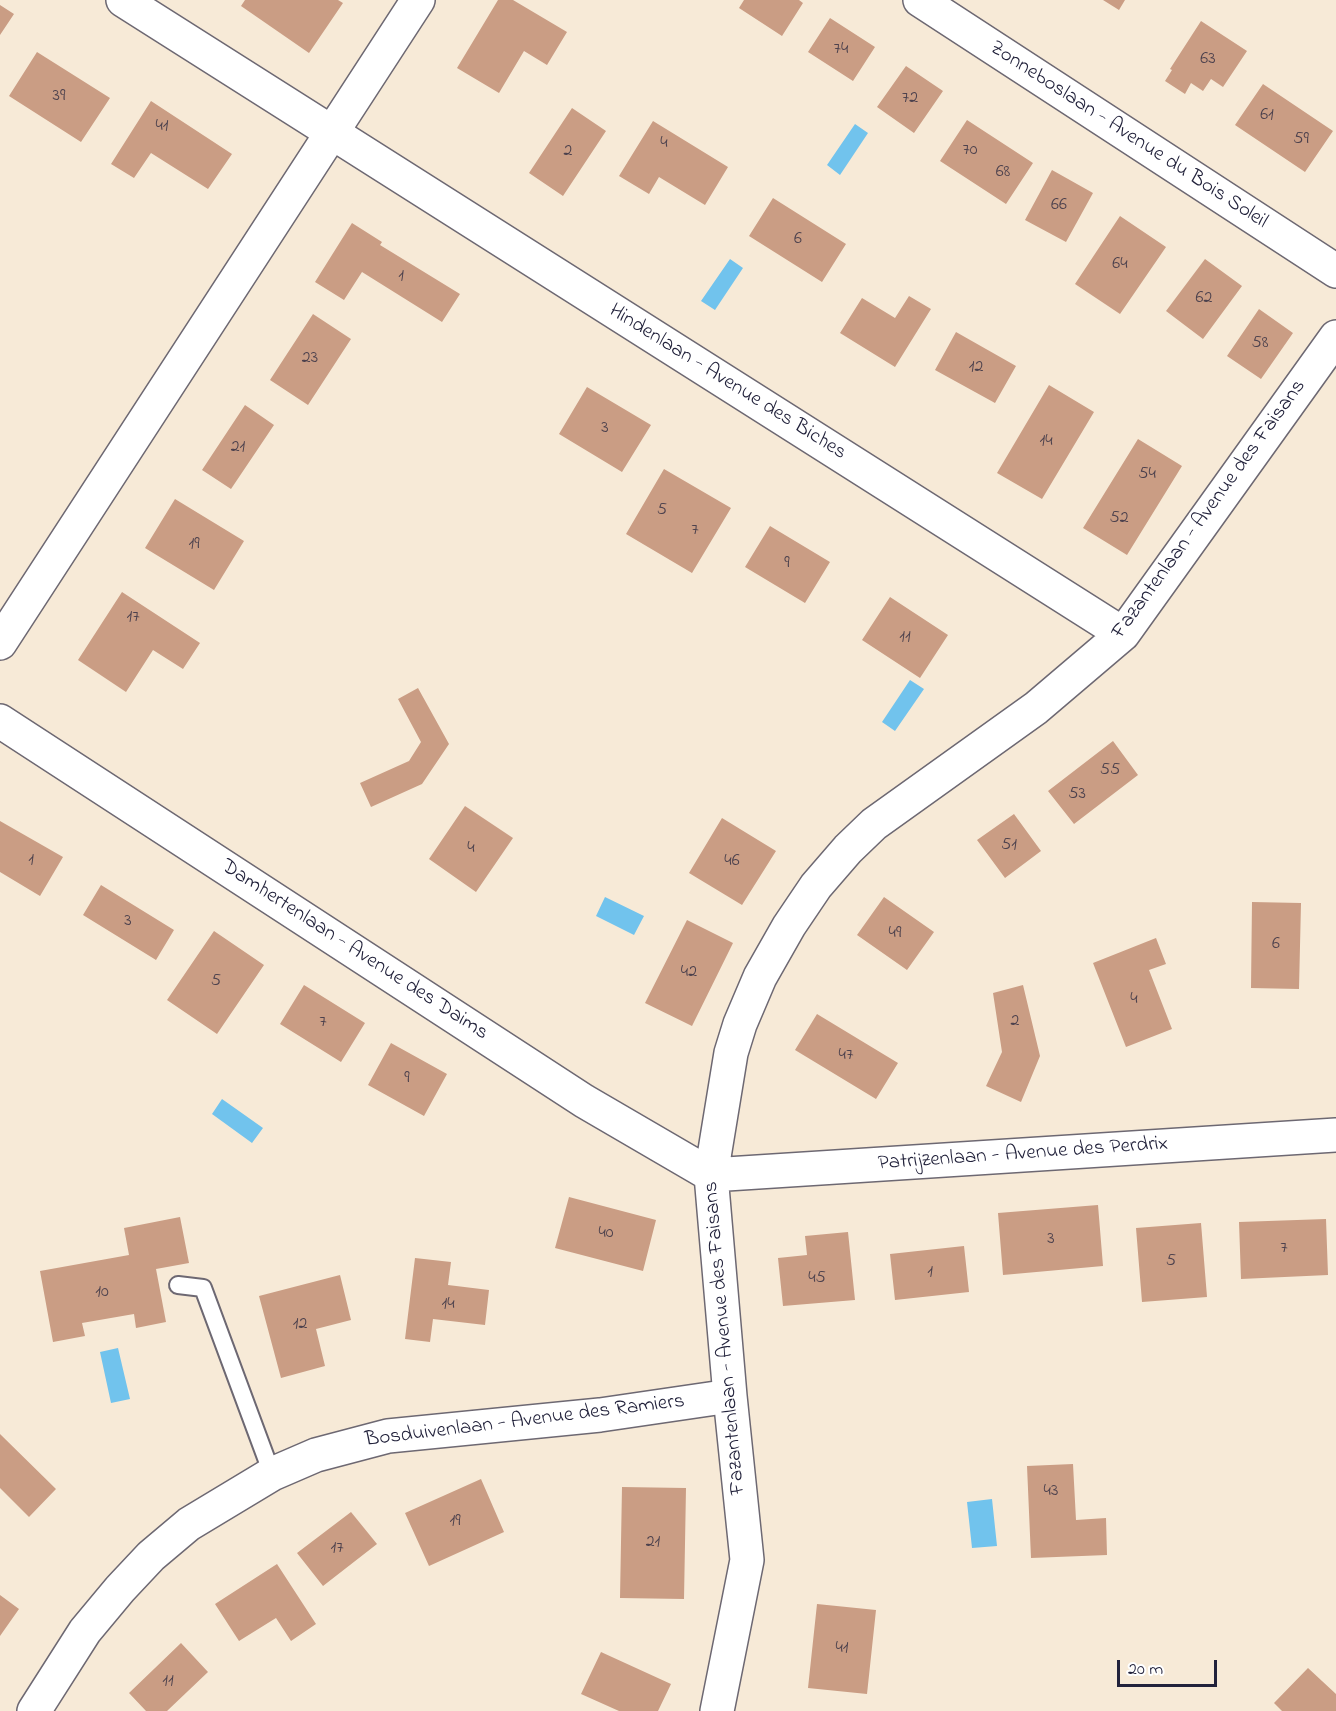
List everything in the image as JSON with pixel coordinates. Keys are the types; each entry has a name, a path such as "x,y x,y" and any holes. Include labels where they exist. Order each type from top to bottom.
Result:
{"street":[{"name":"Hindenlaan - Avenue des Biches","path":"123,0 1123,634"},
{"path":"0,643 418,0"},
{"name":"Zonneboslaan - Avenue du Bois Soleil","path":"920,0 1336,271"},
{"name":"Fazantenlaan - Avenue des Faisans","path":"717,1711 747,1560 711,1176 725,1081 740,1024 766,967 789,926 816,886 848,849 874,824 1036,708 1123,634 1336,337"},
{"name":"Damhertenlaan - Avenue des Daims","path":"0,721 584,1101 711,1176"},
{"name":"Patrijzenlaan - Avenue des Perdrix","path":"711,1176 1336,1135"},
{"name":"Bosduivenlaan - Avenue des Ramiers","path":"34,1711 85,1631 151,1556 189,1524 272,1474 316,1455 388,1436 600,1415 730,1396"}],"lane":[{"path":"178,1285 203,1288 272,1474"}],"water":[{"path":"855,124 868,133 840,175 827,165"},
{"path":"730,259 743,268 715,310 701,301"},
{"path":"910,680 924,689 895,731 882,722"},
{"path":"605,897 644,916 634,935 596,916"},
{"path":"222,1099 263,1128 252,1143 212,1114"},
{"path":"118,1348 130,1399 111,1403 100,1352"},
{"path":"992,1499 997,1546 972,1548 967,1502"}],"building":[{"path":"245,0 338,0 343,3 309,53 241,6"},
{"path":"498,0 513,0 567,32 547,65 524,51 499,93 457,68"},
{"path":"744,0 799,0 803,3 782,36 739,8"},
{"path":"1103,0 1125,0 1119,10"},
{"path":"0,5 14,14 0,35"},
{"path":"830,18 875,47 853,81 808,52"},
{"path":"1201,21 1247,51 1223,87 1211,79 1203,91 1191,83 1185,94 1165,81 1172,70 1170,69"},
{"path":"37,52 110,98 81,142 9,96"},
{"path":"906,66 943,91 914,133 877,107"},
{"path":"1263,84 1333,131 1305,172 1235,125"},
{"path":"151,101 232,154 208,189 151,153 134,178 111,164"},
{"path":"572,108 606,131 563,196 529,173"},
{"path":"967,120 1033,163 1006,204 940,161"},
{"path":"653,121 728,167 705,205 659,177 649,194 619,176"},
{"path":"1052,170 1093,193 1066,242 1025,220"},
{"path":"773,198 846,244 822,282 749,236"},
{"path":"1120,216 1166,247 1120,314 1075,284"},
{"path":"352,223 382,242 380,245 460,294 442,322 362,272 344,300 315,282"},
{"path":"1205,259 1242,286 1203,339 1166,311"},
{"path":"909,296 931,309 895,367 840,333 862,298 895,318"},
{"path":"1259,309 1293,333 1261,379 1227,356"},
{"path":"313,314 351,339 308,405 270,380"},
{"path":"956,332 1016,366 995,403 935,370"},
{"path":"1049,385 1094,412 1042,499 997,473"},
{"path":"587,387 651,425 622,472 559,434"},
{"path":"245,405 274,425 231,489 202,470"},
{"path":"1138,439 1182,466 1127,555 1083,528"},
{"path":"664,469 731,508 692,573 626,534"},
{"path":"175,499 244,541 214,590 145,548"},
{"path":"770,526 830,562 805,603 745,567"},
{"path":"122,592 200,643 183,669 153,650 126,692 78,660"},
{"path":"890,597 948,635 920,678 862,640"},
{"path":"418,688 449,744 422,784 371,807 360,783 409,761 421,742 398,699"},
{"path":"1113,741 1138,775 1074,824 1048,791"},
{"path":"465,806 513,838 476,892 429,859"},
{"path":"1014,814 1041,851 1005,878 977,840"},
{"path":"722,818 776,851 742,905 689,873"},
{"path":"0,821 63,857 40,896 0,872"},
{"path":"101,885 174,930 156,960 83,915"},
{"path":"884,897 934,932 907,970 857,935"},
{"path":"1252,902 1301,903 1299,989 1251,988"},
{"path":"687,920 733,943 692,1026 645,1003"},
{"path":"214,931 264,965 217,1034 167,1000"},
{"path":"1156,938 1166,964 1149,970 1172,1029 1126,1047 1093,963"},
{"path":"304,985 365,1023 341,1062 280,1024"},
{"path":"1023,985 1040,1056 1021,1102 986,1086 1002,1052 993,993"},
{"path":"817,1014 898,1063 876,1099 795,1050"},
{"path":"391,1043 447,1074 424,1116 368,1085"},
{"path":"569,1197 656,1220 643,1271 555,1248"},
{"path":"1098,1205 1103,1266 1003,1275 998,1213"},
{"path":"180,1217 189,1263 156,1269 166,1322 136,1328 134,1314 82,1323 85,1336 53,1342 40,1271 129,1255 124,1228"},
{"path":"1326,1219 1328,1275 1241,1279 1239,1222"},
{"path":"1201,1223 1207,1297 1142,1302 1136,1228"},
{"path":"848,1232 855,1300 783,1306 778,1258 807,1255 805,1236"},
{"path":"964,1246 969,1292 895,1300 890,1254"},
{"path":"415,1258 451,1262 448,1285 489,1290 485,1325 433,1319 430,1342 405,1339"},
{"path":"340,1275 351,1320 316,1329 325,1366 281,1378 259,1296"},
{"path":"0,1434 56,1489 29,1517 0,1488"},
{"path":"1073,1464 1076,1520 1106,1518 1107,1555 1031,1558 1027,1466"},
{"path":"481,1479 504,1532 429,1566 405,1513"},
{"path":"622,1487 686,1488 684,1599 620,1598"},
{"path":"351,1512 377,1544 323,1586 297,1553"},
{"path":"277,1564 316,1624 291,1641 276,1618 239,1641 215,1604"},
{"path":"0,1595 19,1609 0,1636"},
{"path":"817,1604 876,1610 867,1694 808,1688"},
{"path":"181,1643 208,1672 167,1711 146,1711 129,1693"},
{"path":"601,1652 671,1684 658,1711 619,1711 581,1694"},
{"path":"1308,1668 1336,1694 1336,1711 1282,1711 1274,1703"}]}
